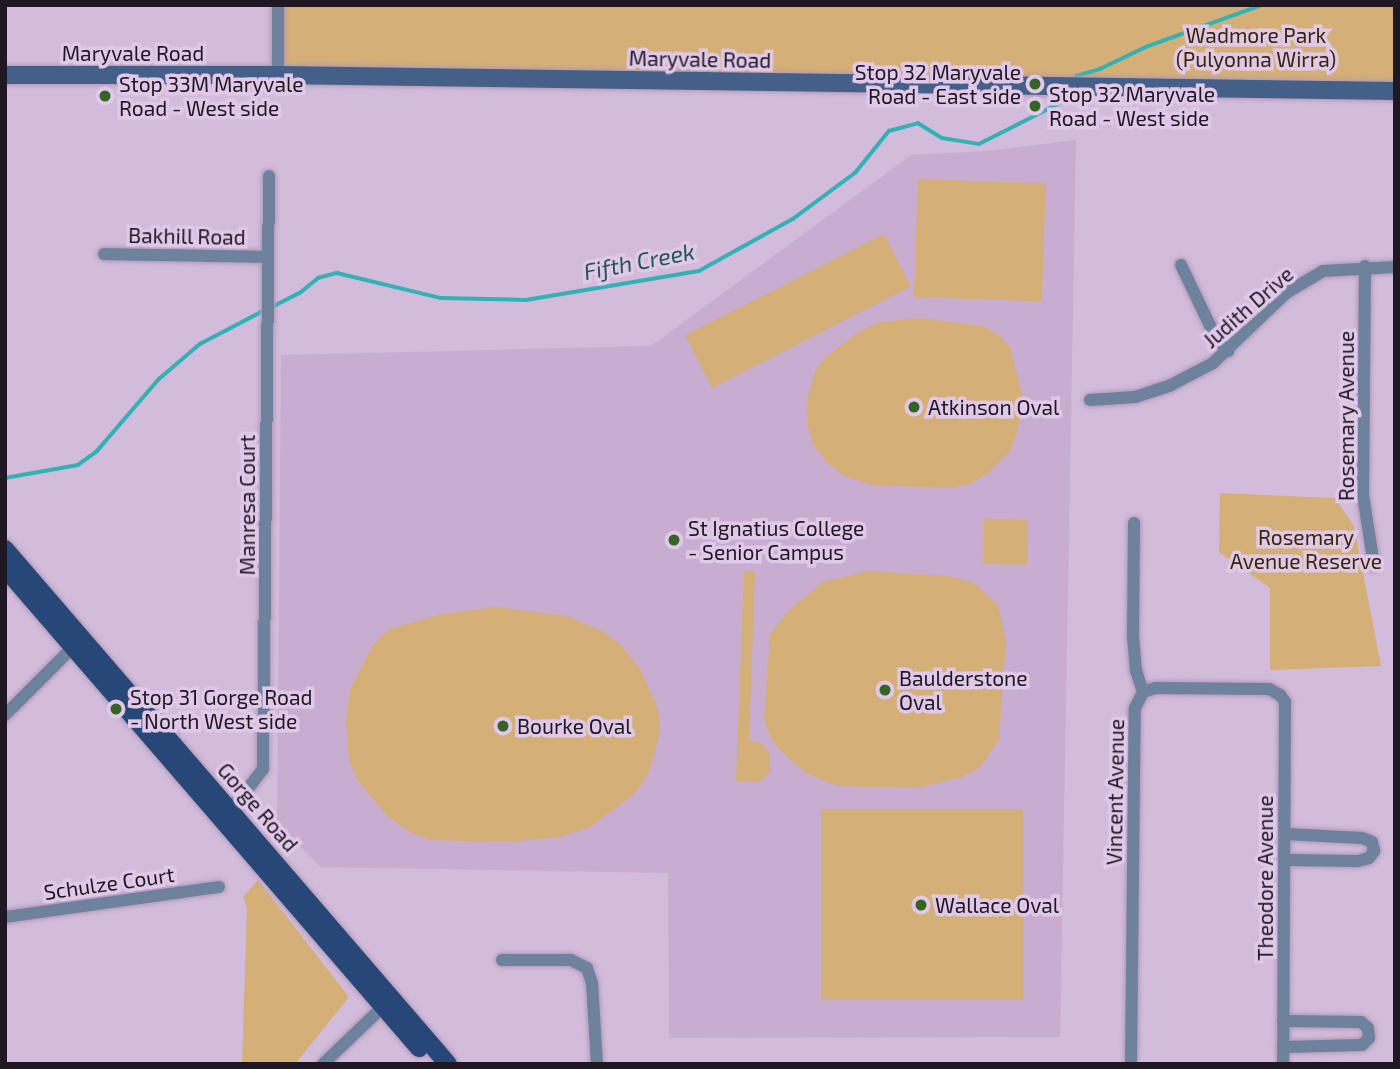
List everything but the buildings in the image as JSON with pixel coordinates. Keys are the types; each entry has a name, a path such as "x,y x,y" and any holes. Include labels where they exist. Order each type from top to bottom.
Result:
{"main road":[{"name":"Maryvale Road","path":"5,75 278,75 1395,91"},
{"name":"Gorge Road","path":"5,549 77,643"},
{"name":"Gorge Road","path":"5,568 77,643 227,816 387,1003 433,1064"},
{"name":"Gorge Road","path":"387,1003 448,1064"}],"street":[{"path":"278,5 278,75"},
{"name":"Manresa Court","path":"227,816 263,769 269,176"},
{"name":"Bakhill Road","path":"104,254 268,257"},
{"path":"1181,265 1216,338 1228,351"},
{"name":"Judith Drive","path":"1090,400 1120,400 1171,386 1213,363 1286,293 1323,271 1365,266 1395,267"},
{"name":"Rosemary Avenue","path":"1365,266 1363,495 1374,565"},
{"name":"Vincent Avenue","path":"1131,1064 1135,708 1143,692 1136,671 1133,638 1134,523"},
{"path":"5,715 77,643"},
{"name":"Theodore Avenue","path":"1143,692 1154,688 1255,688 1269,689 1280,695 1285,702 1283,1064"},
{"path":"1284,834 1362,838 1372,842 1374,850 1369,858 1358,861 1284,860"},
{"name":"Schulze Court","path":"5,917 219,887"},
{"path":"502,960 571,960 587,968 592,983 597,1064"},
{"path":"323,1064 387,1003"},
{"path":"1283,1021 1361,1022 1368,1028 1369,1038 1362,1045 1283,1047"}],"shaded area":[{"name":"St Ignatius College - Senior Campus","path":"1076,140 1060,1037 669,1038 668,873 321,867 277,824 281,355 651,346 911,155 987,151"}],"green space":[{"name":"Wadmore Park (Pulyonna Wirra)","path":"278,5 1395,5 1395,91 278,75"},
{"path":"918,179 1046,183 1042,301 914,297"},
{"path":"884,234 911,287 712,388 685,335"},
{"name":"Atkinson Oval","path":"920,318 983,326 999,335 1010,347 1022,394 1018,429 1011,450 987,474 970,484 949,488 872,485 843,475 826,461 813,444 808,427 807,401 815,371 827,356 857,333 879,322"},
{"name":"Rosemary Avenue Reserve","path":"1220,493 1335,498 1354,526 1381,666 1270,670 1270,588 1219,552"},
{"path":"984,519 1028,520 1027,565 983,564"},
{"path":"744,571 755,572 749,741 760,742 770,753 770,773 759,782 736,781"},
{"name":"Baulderstone Oval","path":"869,571 948,576 973,582 998,605 1006,642 999,740 980,767 962,777 917,788 838,786 806,773 778,748 769,734 764,718 770,634 790,609 823,582"},
{"name":"Bourke Oval","path":"496,607 567,616 604,632 622,646 640,669 658,709 660,731 655,752 648,774 634,794 590,827 559,837 509,842 431,840 412,833 387,816 357,779 349,760 346,721 350,689 373,645 389,629 442,614"},
{"name":"Wallace Oval","path":"821,809 1023,809 1023,1000 821,1000"},
{"path":"258,880 349,997 295,1064 242,1064 247,907 243,897"}],"waterway":[{"name":"Fifth Creek","path":"1074,81 1077,76 1100,69 1146,47 1262,5"},
{"name":"Fifth Creek","path":"270,308 301,292 318,278 337,273 441,298 526,300 699,271 793,219 855,173 889,131 918,123 942,138 979,144 1062,102 1067,94"},
{"name":"Fifth Creek","path":"5,478 78,465 97,451 159,379 200,344 263,311"}],"place":[{"name":"Stop 32 Maryvale Road - East side","path":"1035,84"},
{"name":"Stop 33M Maryvale Road - West side","path":"105,96"},
{"name":"Stop 32 Maryvale Road - West side","path":"1035,106"},
{"name":"Atkinson Oval","path":"914,407"},
{"name":"St Ignatius College - Senior Campus","path":"674,540"},
{"name":"Baulderstone Oval","path":"885,690"},
{"name":"Stop 31 Gorge Road - North West side","path":"116,709"},
{"name":"Bourke Oval","path":"503,726"},
{"name":"Wallace Oval","path":"921,905"}]}
